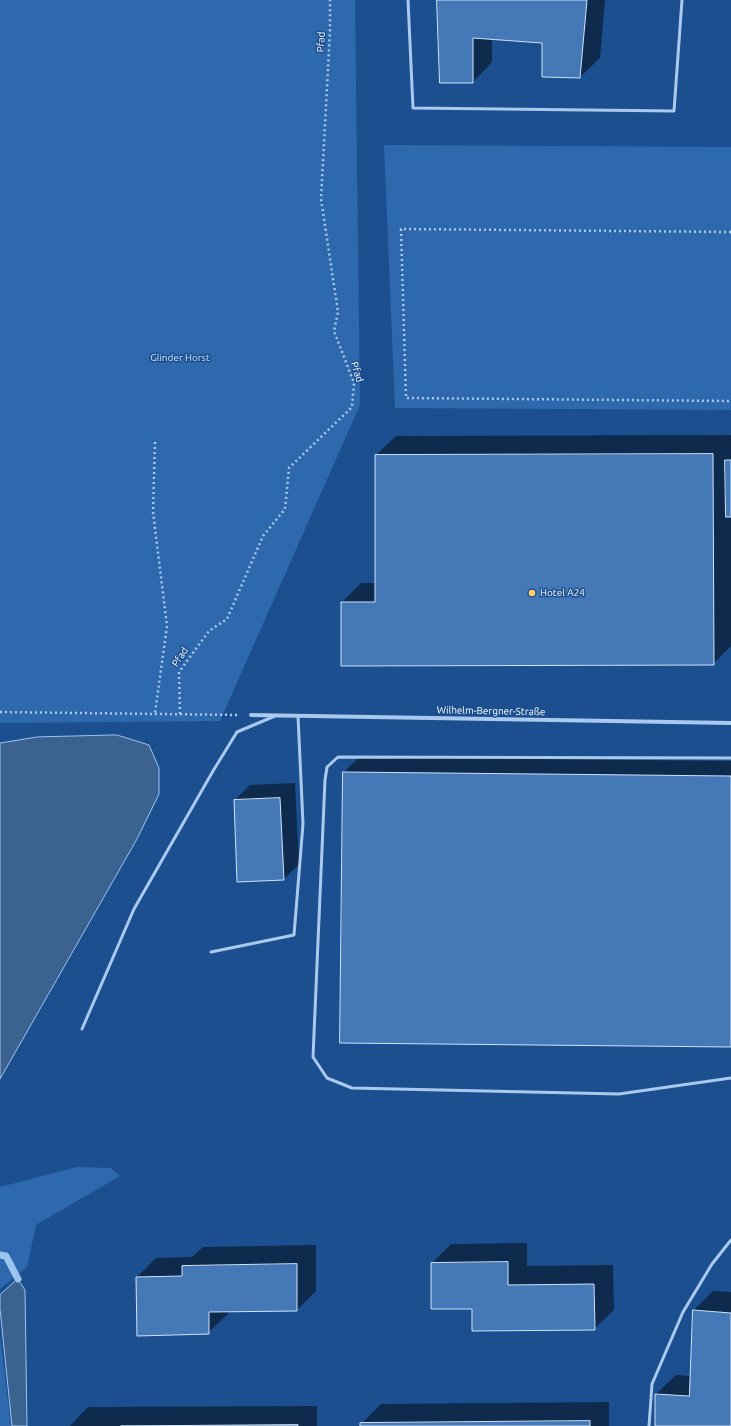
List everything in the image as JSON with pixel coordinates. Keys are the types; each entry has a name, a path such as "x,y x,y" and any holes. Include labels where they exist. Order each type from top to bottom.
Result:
{"street":[{"name":"Wilhelm-Bergner-Straße","path":"251,715 731,723"}],"lane":[{"path":"408,0 413,108 674,110 682,0"},
{"path":"82,1029 134,909 237,732 276,715"},
{"path":"211,952 294,935 302,824 298,716"},
{"path":"731,758 338,757 327,767 325,780 312,1057 327,1078 352,1088 619,1094 731,1078"},
{"path":"649,1426 652,1384 683,1312 712,1264 731,1240"}],"path":[{"name":"Pfad","path":"180,714 179,672 209,631 227,619 263,536 285,509 289,468 352,407 354,384 334,331 338,312 321,199 330,31 330,0"},
{"path":"731,232 401,230 406,398 731,401"},
{"path":"155,442 153,512 167,626 155,713"},
{"path":"0,712 251,715"}],"green space":[{"name":"Glinder Horst","path":"0,0 355,0 360,405 220,721 0,723"},
{"path":"384,145 731,147 731,410 395,408"},
{"path":"77,1167 111,1168 120,1176 36,1225 27,1267 0,1289 0,1187"},
{"path":"0,1335 11,1426 0,1426"}],"shaded area":[{"path":"117,735 149,745 159,768 159,794 137,839 0,1079 0,743 37,737"},
{"path":"18,1279 25,1290 27,1426 12,1426 0,1309 0,1295"}],"building":[{"path":"437,0 587,0 580,78 542,77 542,43 473,38 473,83 440,83"},
{"path":"713,454 714,665 341,666 341,602 375,602 375,455"},
{"path":"725,460 731,460 731,517 726,517"},
{"path":"343,772 731,776 731,1047 340,1043"},
{"path":"280,798 284,880 237,882 234,800"},
{"path":"508,1262 508,1285 594,1284 595,1330 472,1331 472,1309 431,1309 431,1263"},
{"path":"297,1264 297,1311 209,1312 209,1334 137,1336 136,1277 182,1276 182,1266"},
{"path":"693,1310 731,1313 731,1426 655,1426 655,1394 689,1396"},
{"path":"590,1421 590,1426 360,1426 360,1423"},
{"path":"298,1425 298,1426 121,1426"}],"waterway":[{"path":"0,1255 6,1256 18,1279"}],"place":[{"name":"Hotel A24","path":"532,593"}]}
